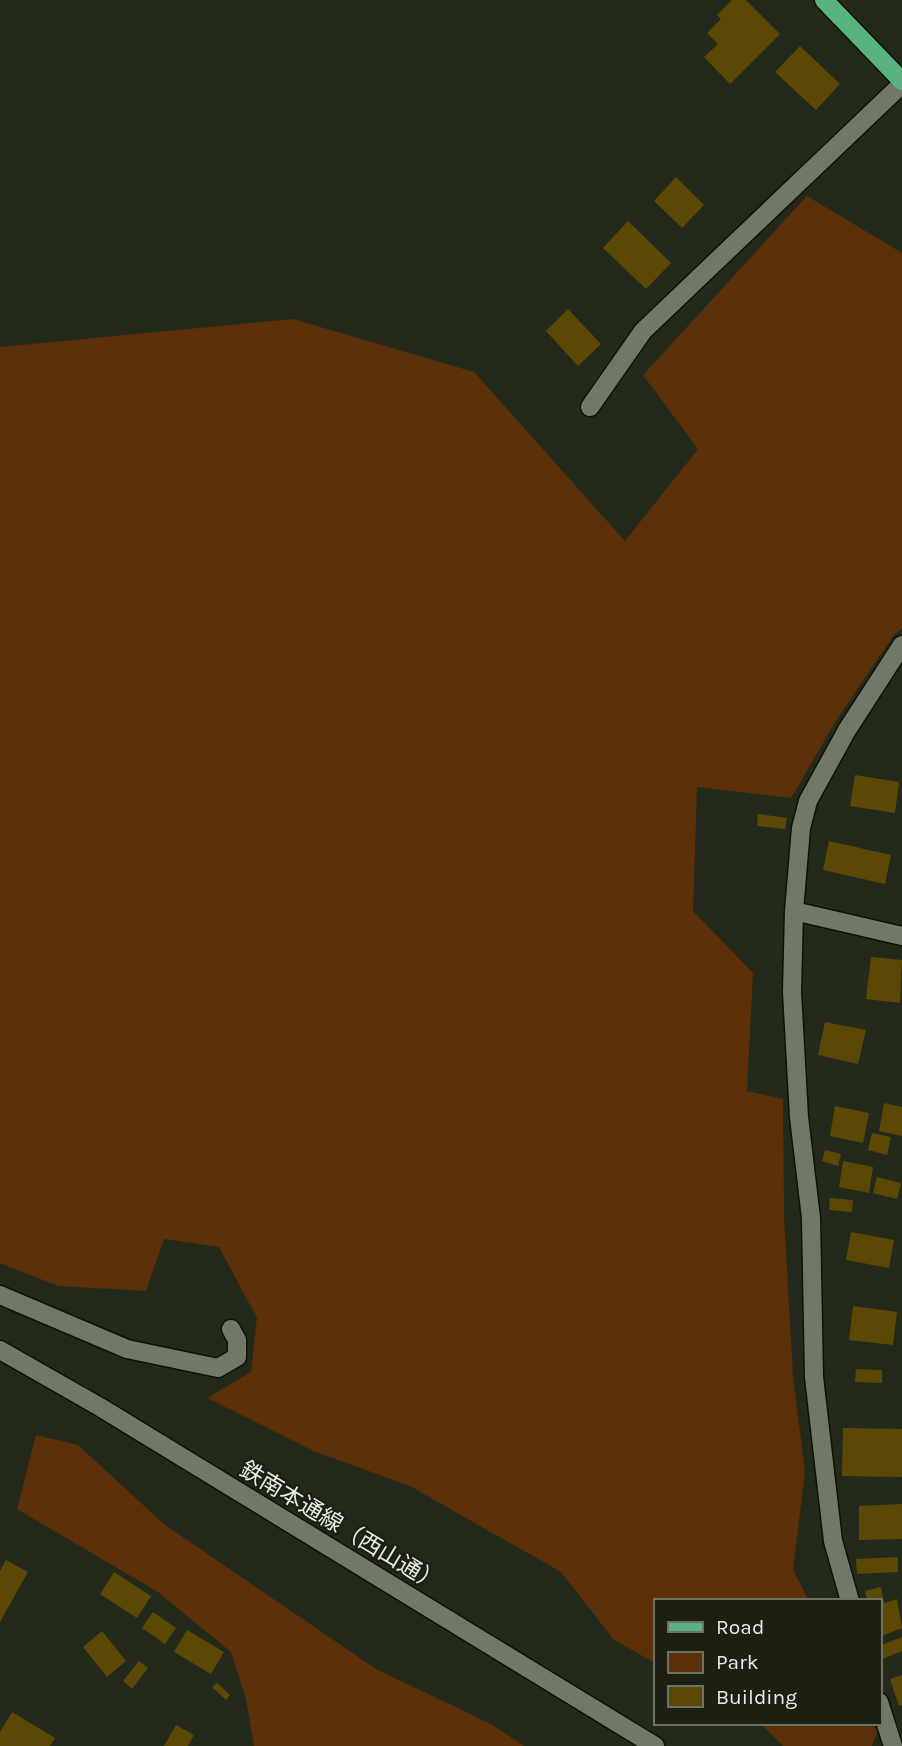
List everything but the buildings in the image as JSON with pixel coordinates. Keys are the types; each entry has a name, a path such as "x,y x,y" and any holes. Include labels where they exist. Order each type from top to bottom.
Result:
{"main road":[{"path":"824,0 902,83"}],"street":[{"path":"590,407 643,331 902,83"},
{"path":"849,1599 833,1541 814,1377 811,1218 799,1117 792,992 794,911 801,828 808,801 847,730 902,645"},
{"path":"794,911 902,936"},
{"path":"0,1295 127,1349 218,1368 237,1357 237,1340 231,1329"},
{"name":"鉄南本通線（西山通）","path":"0,1350 100,1407 655,1746"},
{"path":"881,1709 892,1746"}],"green space":[{"path":"807,196 902,253 902,628 893,636 836,721 791,798 697,787 693,911 753,973 747,1091 783,1099 784,1216 793,1377 805,1472 793,1570 808,1599 654,1599 654,1662 614,1640 561,1572 410,1486 316,1452 207,1398 251,1372 257,1318 219,1247 164,1239 146,1291 58,1286 0,1263 0,347 293,319 474,372 625,541 698,449 643,375"},
{"path":"36,1435 78,1445 165,1525 376,1669 491,1724 524,1746 254,1746 246,1699 231,1652 158,1592 17,1509"},
{"path":"762,1725 873,1725 877,1732 872,1746 783,1746"}]}
